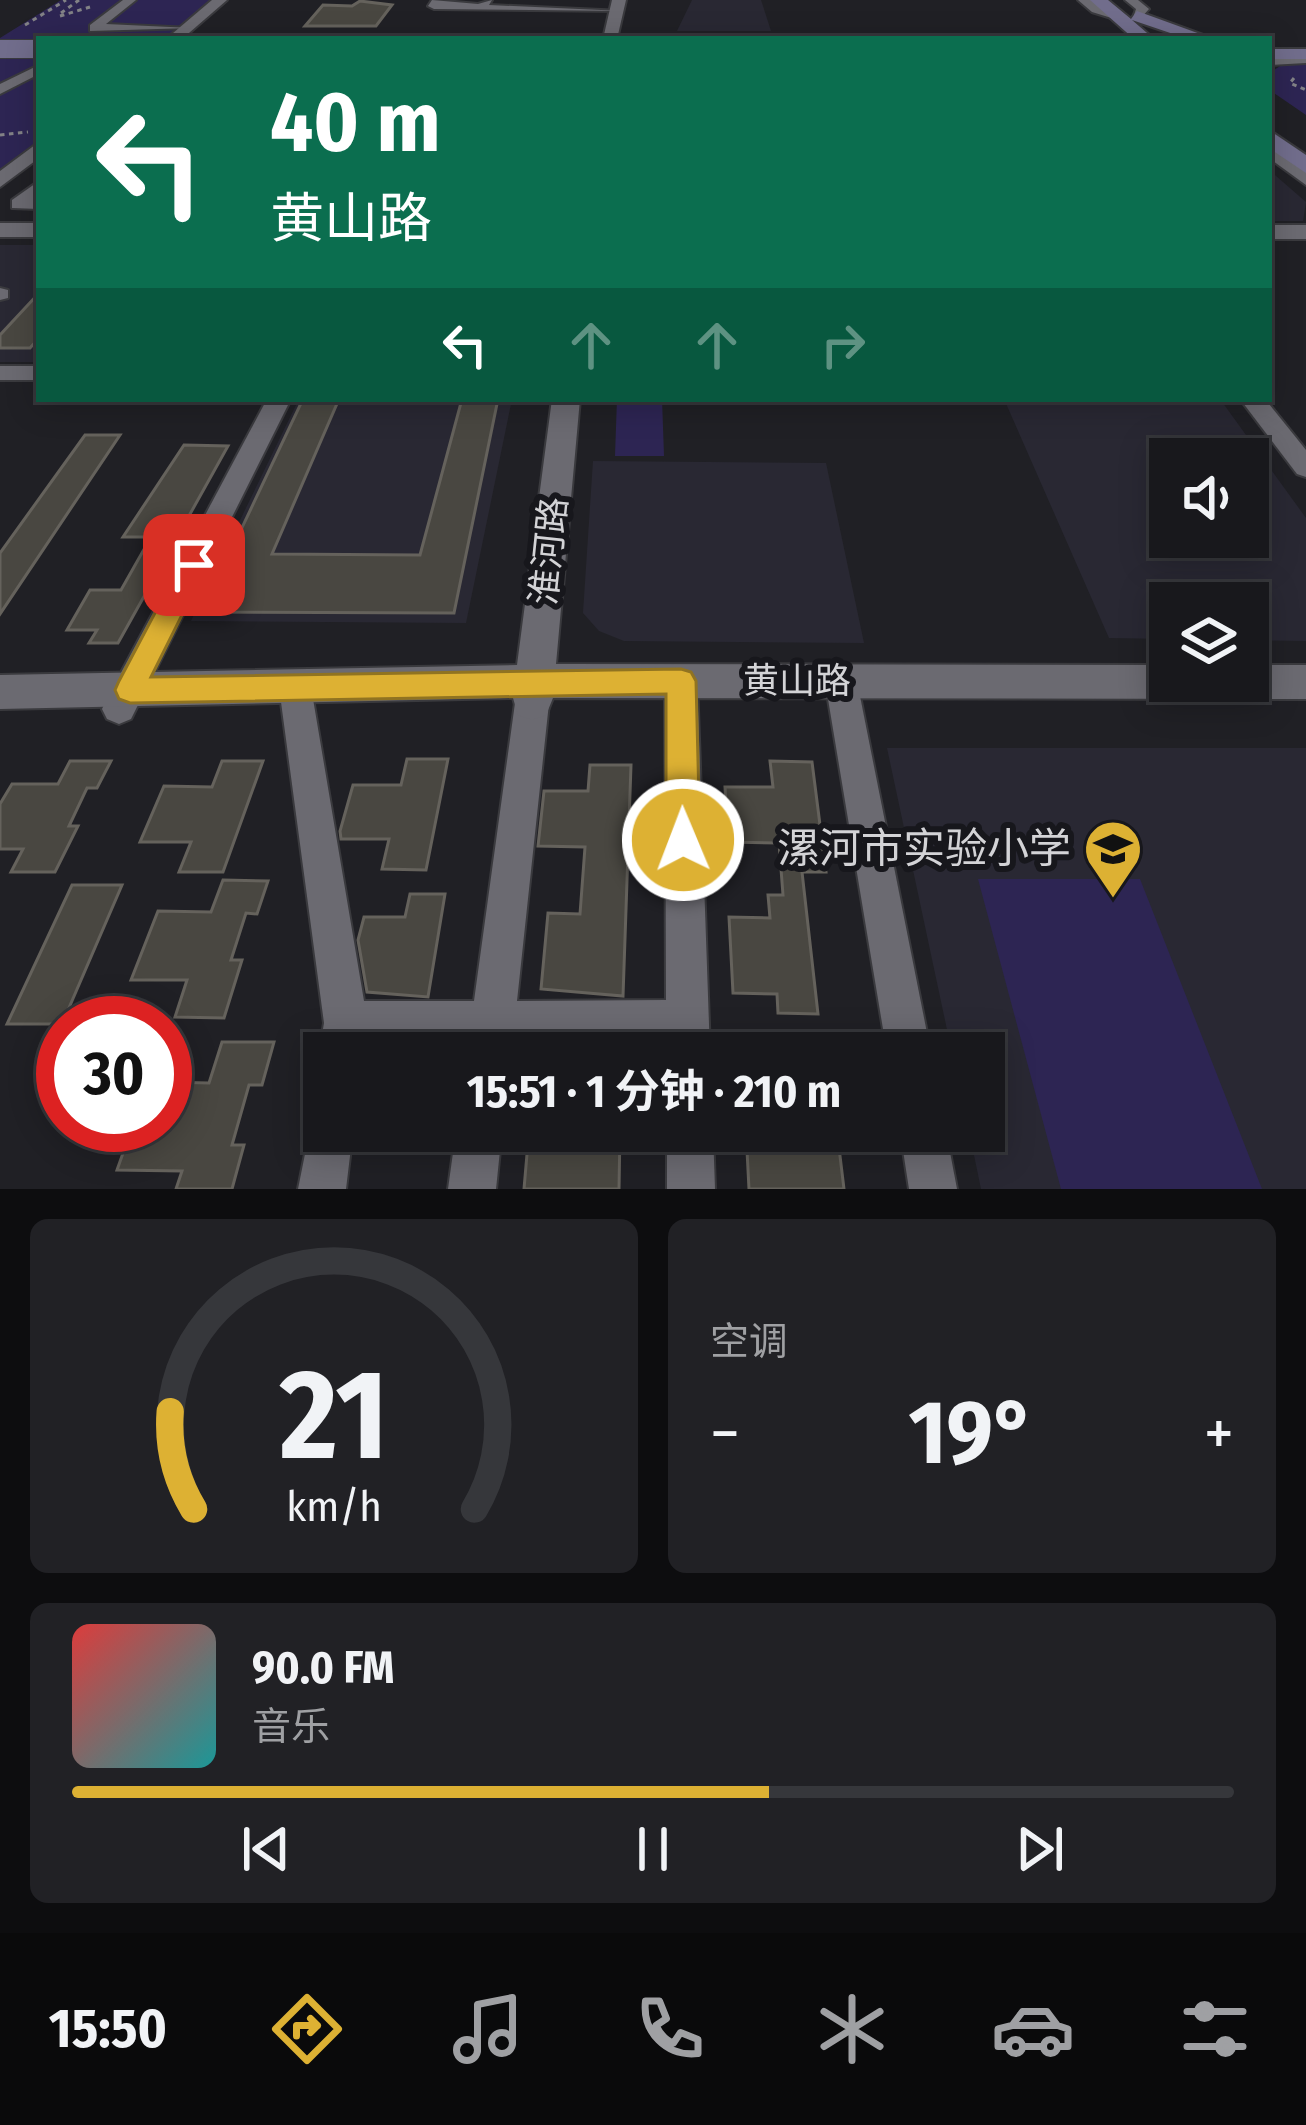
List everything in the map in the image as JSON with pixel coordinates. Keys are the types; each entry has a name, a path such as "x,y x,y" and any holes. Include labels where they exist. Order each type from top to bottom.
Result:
{"main road":[{"path":"1098,0 1197,36"},
{"path":"1107,33 1125,8"},
{"path":"1125,8 1143,36"},
{"path":"1125,8 1162,36"},
{"path":"0,51 36,51"},
{"path":"1277,117 1303,142"},
{"path":"1272,139 1306,166"}],"street":[{"path":"130,0 94,28 186,28"},
{"path":"176,36 220,0"},
{"path":"438,0 434,6 618,6 611,36"},
{"path":"1084,0 1096,10 1125,8"},
{"path":"0,90 36,71"},
{"path":"0,181 36,151"},
{"path":"1272,152 1306,180"},
{"path":"36,189 18,204 36,204"},
{"path":"0,230 36,230"},
{"path":"1272,232 1306,232"},
{"path":"0,373 36,373"},
{"path":"124,699 277,402"},
{"name":"淮河路","path":"533,692 566,402"},
{"path":"1254,402 1306,468"},
{"name":"黄山路","path":"0,692 124,699 1306,682"},
{"path":"492,1032 533,692"},
{"path":"843,692 905,1032"},
{"name":"黄山路","path":"843,692 1306,706"},
{"path":"681,693 688,1032"},
{"path":"295,697 343,1032"},
{"name":"黄山路","path":"0,710 124,699"},
{"path":"322,1189 327,1152"},
{"path":"472,1189 476,1152"},
{"path":"690,1152 691,1189"},
{"path":"927,1152 933,1189"}],"path":[{"path":"46,12 67,0"},
{"path":"65,23 53,22 79,0"},
{"path":"60,16 106,1"},
{"path":"29,23 40,25"},
{"path":"1305,78 1289,81 1306,90"},
{"path":"0,135 21,135 36,128"}],"shaded area":[{"path":"61,0 214,0 172,36 36,36 36,142 0,171 0,38"},
{"path":"692,0 761,0 771,31 677,31"},
{"path":"1306,61 1306,115 1272,92 1272,71 1285,63"},
{"path":"1272,173 1306,202 1303,221 1272,221"},
{"path":"0,245 36,245 36,362 0,362"},
{"path":"298,402 511,402 466,623 191,621"},
{"path":"617,402 662,402 664,456 615,456"},
{"path":"1005,402 1222,402 1248,438 1149,438 1149,558 1269,558 1269,467 1306,518 1306,641 1269,640 1269,582 1149,582 1149,639 1109,638"},
{"path":"593,461 826,463 864,643 624,641 599,631 583,613"},
{"name":"漯河市实验小学","path":"887,748 1306,748 1306,1189 981,1189 973,1152 1005,1152 1005,1032 948,1032"},
{"path":"978,879 1140,879 1262,1189 1061,1189"}],"building":[{"path":"360,1 392,5 376,26 305,26 323,5 352,6"},
{"path":"36,296 36,341 30,348 0,348 0,335"},
{"path":"302,402 338,402 272,554 420,555 461,402 497,402 454,613 202,612"},
{"path":"85,435 120,435 0,614 0,553"},
{"path":"184,445 228,446 118,643 89,643 97,630 67,630 90,590 121,590 151,537 123,537"},
{"path":"407,759 448,759 426,870 382,869 389,839 341,839 340,831 353,785 401,785"},
{"path":"70,761 111,761 97,788 87,788 69,826 78,826 55,872 11,872 23,849 0,849 0,804 12,784 58,784"},
{"path":"222,761 263,761 223,872 179,872 191,842 140,842 164,786 212,787"},
{"path":"770,761 812,762 826,872 802,872 818,1014 778,1013 777,994 733,993 729,917 770,918 768,895 783,895 779,843 728,842 725,787 773,787"},
{"path":"590,765 631,765 623,996 541,989 548,913 580,914 585,847 538,846 544,791 588,791"},
{"path":"223,880 268,881 257,914 246,913 231,960 242,960 224,1018 192,1017 192,996 182,996 187,980 131,980 158,911 211,912"},
{"path":"72,885 122,885 74,996 36,996 36,1024 7,1024"},
{"path":"410,894 445,894 428,997 367,992 358,940 364,917 405,917"},
{"path":"222,1042 274,1042 262,1085 249,1085 232,1145 244,1145 232,1189 176,1189 182,1171 117,1170 123,1152 192,1152 192,1083 209,1083"},
{"path":"527,1152 620,1152 619,1189 524,1189"},
{"path":"747,1152 840,1152 844,1189 749,1189"}],"place":[{"name":"漯河市实验小学","path":"1113,900"}],"route":[{"path":"194,565 130,690 681,681 683,840"}]}
